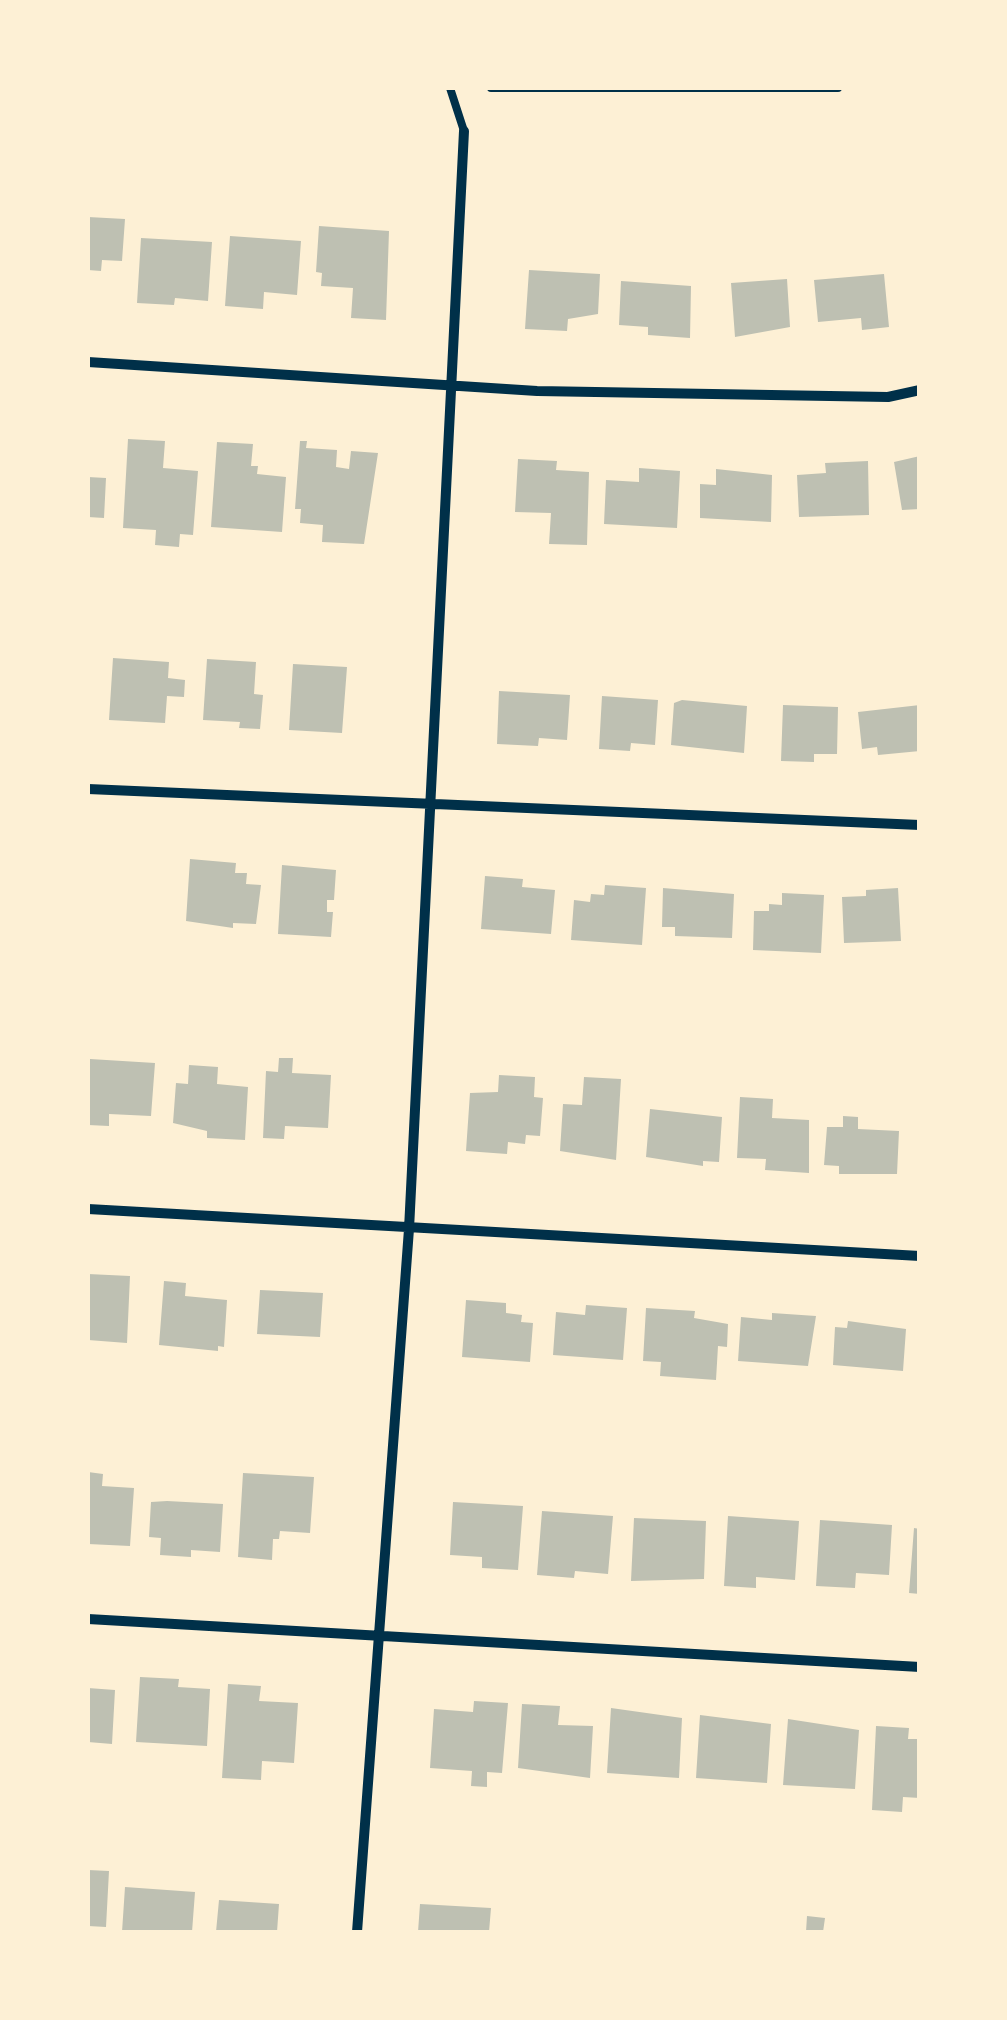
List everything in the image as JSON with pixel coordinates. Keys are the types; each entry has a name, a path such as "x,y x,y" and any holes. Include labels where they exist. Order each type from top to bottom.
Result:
{"street":[{"path":"357,1932 410,1229 434,803 464,131"},
{"path":"88,362 536,391 888,397 920,390"},
{"path":"88,789 920,826"},
{"path":"88,1209 920,1256"},
{"path":"88,1620 920,1667"}],"lane":[{"path":"450,88 464,131"},
{"path":"490,88 838,88"}],"building":[{"path":"88,217 125,219 122,261 102,260 101,271 88,270"},
{"path":"319,226 389,231 386,320 351,318 353,288 321,286 322,273 316,272"},
{"path":"230,236 301,241 297,295 264,292 263,309 225,306"},
{"path":"141,238 212,242 208,301 175,298 174,305 137,303"},
{"path":"529,270 600,274 598,314 568,319 567,331 525,329"},
{"path":"884,274 889,327 862,330 861,318 818,322 814,280"},
{"path":"787,279 790,327 735,337 731,283"},
{"path":"621,281 691,286 690,338 648,335 648,327 619,325"},
{"path":"128,439 165,441 163,468 198,471 193,535 180,534 179,547 155,545 156,530 123,528"},
{"path":"300,441 307,441 306,448 337,450 336,467 349,469 351,451 378,453 364,544 322,542 323,525 300,523 301,509 295,509"},
{"path":"217,442 253,444 251,466 258,466 257,474 286,477 282,532 211,527"},
{"path":"920,456 920,509 902,510 894,462"},
{"path":"518,459 557,461 556,470 589,472 587,545 549,544 551,513 515,512"},
{"path":"868,461 869,515 799,517 797,475 826,473 825,463"},
{"path":"639,468 680,471 677,528 604,524 606,480 639,482"},
{"path":"716,469 772,475 771,522 700,518 700,484 716,485"},
{"path":"88,477 106,478 104,518 88,517"},
{"path":"113,658 169,662 168,678 185,680 184,697 167,696 165,723 109,720"},
{"path":"207,659 256,662 254,694 263,695 260,729 239,728 240,722 203,720"},
{"path":"293,664 347,667 342,733 289,730"},
{"path":"499,691 570,695 567,740 539,738 538,746 497,744"},
{"path":"602,696 658,700 655,745 631,743 630,751 599,749"},
{"path":"682,700 747,706 744,753 671,745 674,703"},
{"path":"783,705 838,707 837,754 814,754 814,762 781,761"},
{"path":"920,705 920,751 878,755 877,747 862,749 858,712"},
{"path":"190,859 236,863 235,873 247,873 246,884 261,885 256,924 233,923 233,928 186,921"},
{"path":"282,865 336,870 334,900 327,900 327,912 333,912 331,937 278,934"},
{"path":"485,876 523,879 522,887 555,890 551,934 481,929"},
{"path":"605,885 646,888 642,945 571,940 574,900 590,902 591,894 604,895"},
{"path":"663,888 734,894 732,938 675,936 675,927 662,927"},
{"path":"898,888 901,941 844,943 842,897 866,896 866,890"},
{"path":"782,893 824,895 821,953 753,950 754,911 769,911 769,904 782,905"},
{"path":"279,1058 293,1058 292,1073 331,1075 328,1128 285,1126 284,1139 263,1138 266,1071 278,1072"},
{"path":"90,1059 155,1063 151,1116 109,1114 109,1126 88,1125"},
{"path":"189,1065 218,1067 217,1084 248,1087 245,1140 207,1138 207,1131 173,1123 176,1083 188,1084"},
{"path":"499,1075 535,1077 534,1097 543,1098 540,1136 526,1135 525,1144 508,1142 507,1154 466,1151 470,1093 498,1092"},
{"path":"584,1077 621,1079 616,1160 560,1151 563,1104 582,1105"},
{"path":"740,1097 773,1099 772,1118 809,1120 809,1173 765,1170 766,1159 737,1158"},
{"path":"650,1109 722,1117 719,1162 703,1161 703,1166 646,1157"},
{"path":"843,1116 858,1117 858,1129 899,1131 897,1174 839,1174 839,1166 824,1165 827,1127 843,1127"},
{"path":"88,1274 130,1276 127,1343 88,1340"},
{"path":"164,1281 186,1283 185,1296 227,1300 224,1347 218,1346 218,1351 159,1345"},
{"path":"260,1290 323,1293 320,1337 257,1334"},
{"path":"466,1300 506,1303 506,1313 522,1315 521,1322 533,1323 530,1362 462,1357"},
{"path":"586,1305 627,1308 623,1360 553,1355 556,1312 585,1315"},
{"path":"646,1308 695,1311 694,1318 728,1324 727,1347 718,1346 716,1380 660,1376 661,1362 643,1361"},
{"path":"772,1313 816,1316 808,1366 738,1361 741,1317 772,1320"},
{"path":"848,1321 906,1329 903,1371 833,1365 835,1327 847,1328"},
{"path":"88,1472 103,1474 102,1486 134,1488 130,1546 88,1544"},
{"path":"243,1473 314,1477 310,1533 280,1531 279,1539 273,1539 272,1560 238,1557"},
{"path":"151,1502 223,1504 220,1552 191,1550 191,1557 160,1555 161,1538 149,1537"},
{"path":"453,1502 523,1506 518,1570 482,1568 482,1557 450,1555"},
{"path":"542,1511 613,1516 608,1574 575,1571 574,1578 537,1575"},
{"path":"728,1516 799,1521 795,1580 756,1577 756,1588 724,1586"},
{"path":"634,1518 706,1521 704,1579 631,1581"},
{"path":"820,1520 892,1525 889,1575 856,1573 855,1588 816,1586"},
{"path":"914,1528 920,1529 920,1594 909,1593"},
{"path":"140,1677 179,1679 178,1687 210,1689 207,1746 136,1742"},
{"path":"228,1684 261,1686 259,1701 298,1703 294,1763 262,1761 261,1780 222,1778"},
{"path":"88,1688 115,1690 112,1744 88,1742"},
{"path":"474,1701 508,1703 502,1773 487,1772 487,1787 471,1786 472,1771 430,1768 434,1709 473,1712"},
{"path":"522,1704 560,1706 558,1725 593,1726 590,1778 518,1768"},
{"path":"611,1708 682,1718 679,1778 607,1773"},
{"path":"700,1715 771,1724 767,1783 696,1778"},
{"path":"788,1719 859,1730 855,1789 783,1785"},
{"path":"876,1726 909,1728 908,1739 920,1739 920,1798 903,1797 902,1812 872,1810"},
{"path":"88,1870 109,1871 106,1927 88,1926"},
{"path":"125,1887 195,1892 192,1932 122,1932"},
{"path":"219,1900 279,1904 277,1932 216,1932"},
{"path":"420,1904 491,1908 489,1932 418,1932"},
{"path":"807,1916 825,1918 823,1932 806,1932"}]}
